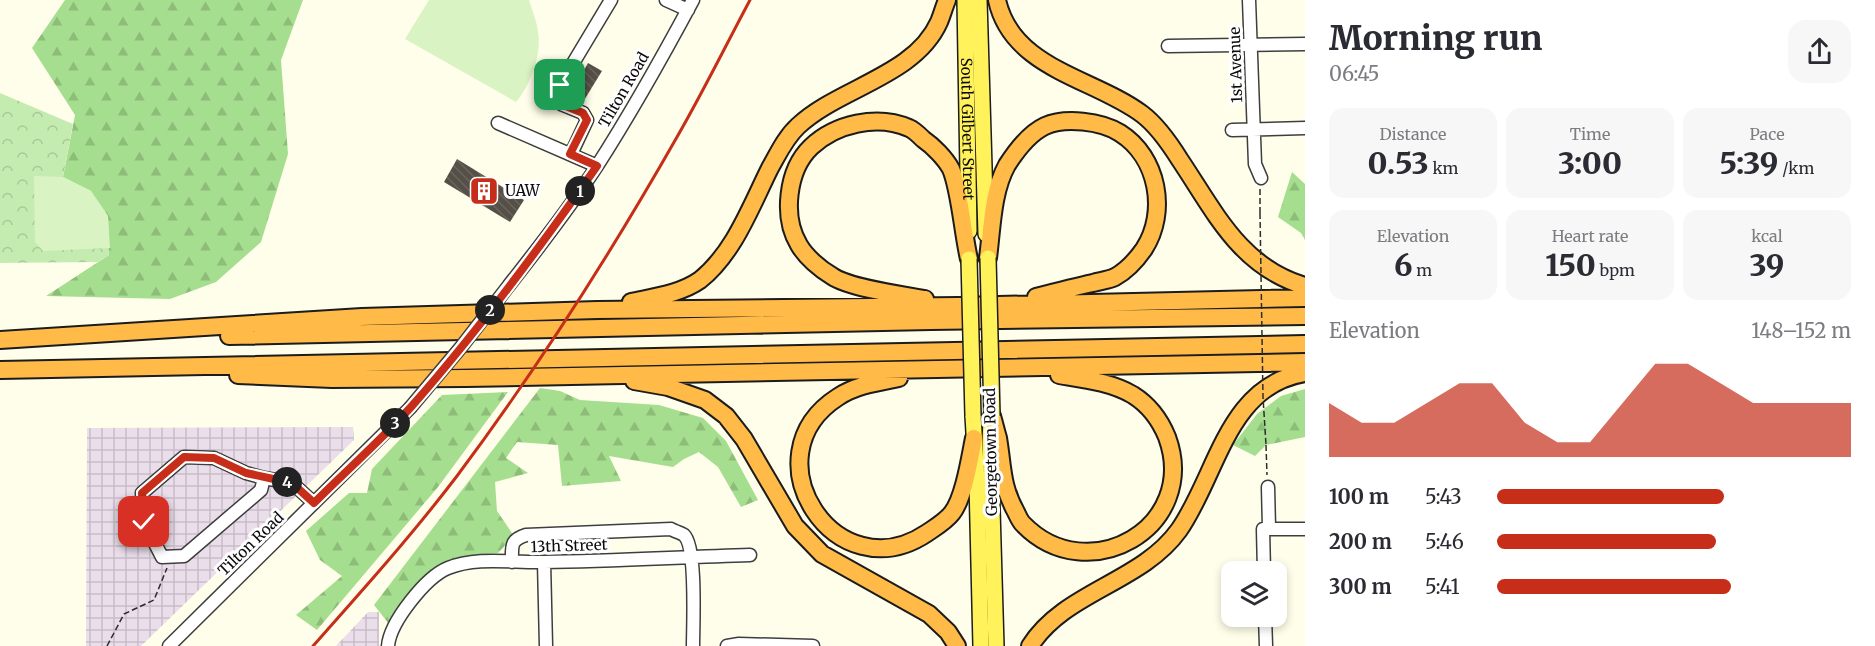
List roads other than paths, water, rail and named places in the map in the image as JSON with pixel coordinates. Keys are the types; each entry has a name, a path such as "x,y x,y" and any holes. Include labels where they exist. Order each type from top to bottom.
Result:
{"highway":[{"path":"597,310 676,292 699,280 720,260 737,234 782,146 797,127 824,107 913,56 939,23 947,0"},
{"path":"996,0 1004,21 1015,38 1042,62 1121,101 1143,114 1156,126 1218,218 1245,252 1274,274 1305,286"},
{"path":"988,258 995,199 1007,166 1024,143 1045,126 1071,121 1099,123 1120,133 1142,153 1154,179 1159,208 1151,238 1137,259 1115,277 1004,304"},
{"path":"958,306 868,288 834,278 812,261 798,245 790,223 789,196 795,171 810,148 833,131 858,122 882,122 909,128 932,146 950,168 969,259"},
{"path":"0,340 362,317 597,310 958,306 1305,298"},
{"path":"0,340 932,321 1305,316"},
{"path":"0,370 1305,344"},
{"path":"127,367 202,374 333,380 1305,362"},
{"path":"992,416 998,438 1001,474 1008,498 1022,524 1051,545 1081,553 1110,550 1130,542 1146,531 1162,509 1171,484 1172,451 1162,426 1149,408 1133,395 1112,386 1016,368"},
{"path":"937,370 866,385 838,396 818,414 804,437 800,459 801,486 810,506 826,526 845,539 867,547 890,548 911,543 941,523 953,511 965,478 974,438"},
{"path":"1030,646 1043,628 1058,615 1136,570 1159,553 1179,531 1238,417 1269,386 1305,373"},
{"path":"580,374 668,387 705,400 726,416 744,439 795,526 822,554 929,614 948,632 957,646"}],"main road":[{"name":"South Gilbert Street","path":"965,0 969,259"},
{"name":"South Gilbert Street","path":"978,0 984,205 988,258"},
{"name":"Georgetown Road","path":"988,258 996,646"},
{"name":"Georgetown Road","path":"969,259 981,646"}],"street":[{"path":"570,154 587,120 583,113 561,104 558,94 560,85 611,0"},
{"path":"666,0 690,5"},
{"name":"1st Avenue","path":"1249,0 1254,164 1261,178"},
{"name":"Tilton Road","path":"169,646 410,408 462,346 556,225 597,166 690,5"},
{"path":"1168,46 1305,44"},
{"path":"498,123 597,166"},
{"path":"1232,130 1305,128"},
{"path":"264,478 261,490 184,556 162,557 144,522 142,493 184,457 214,458 246,473 292,483 314,503"},
{"path":"1265,561 1268,487"},
{"path":"512,562 512,545 517,538 539,533 671,529 683,535 688,543 691,557 694,603 693,646"},
{"path":"1266,529 1305,529"},
{"name":"13th Street","path":"388,646 394,625 417,594 435,576 448,568 475,562 750,555"},
{"path":"544,562 546,646"},
{"path":"1265,627 1266,646"},
{"path":"727,646 739,644 813,646"}],"railway":[{"path":"313,646 440,498 544,352 652,180 696,103 750,0"}],"place":[{"name":"UAW","path":"484,191"}]}
